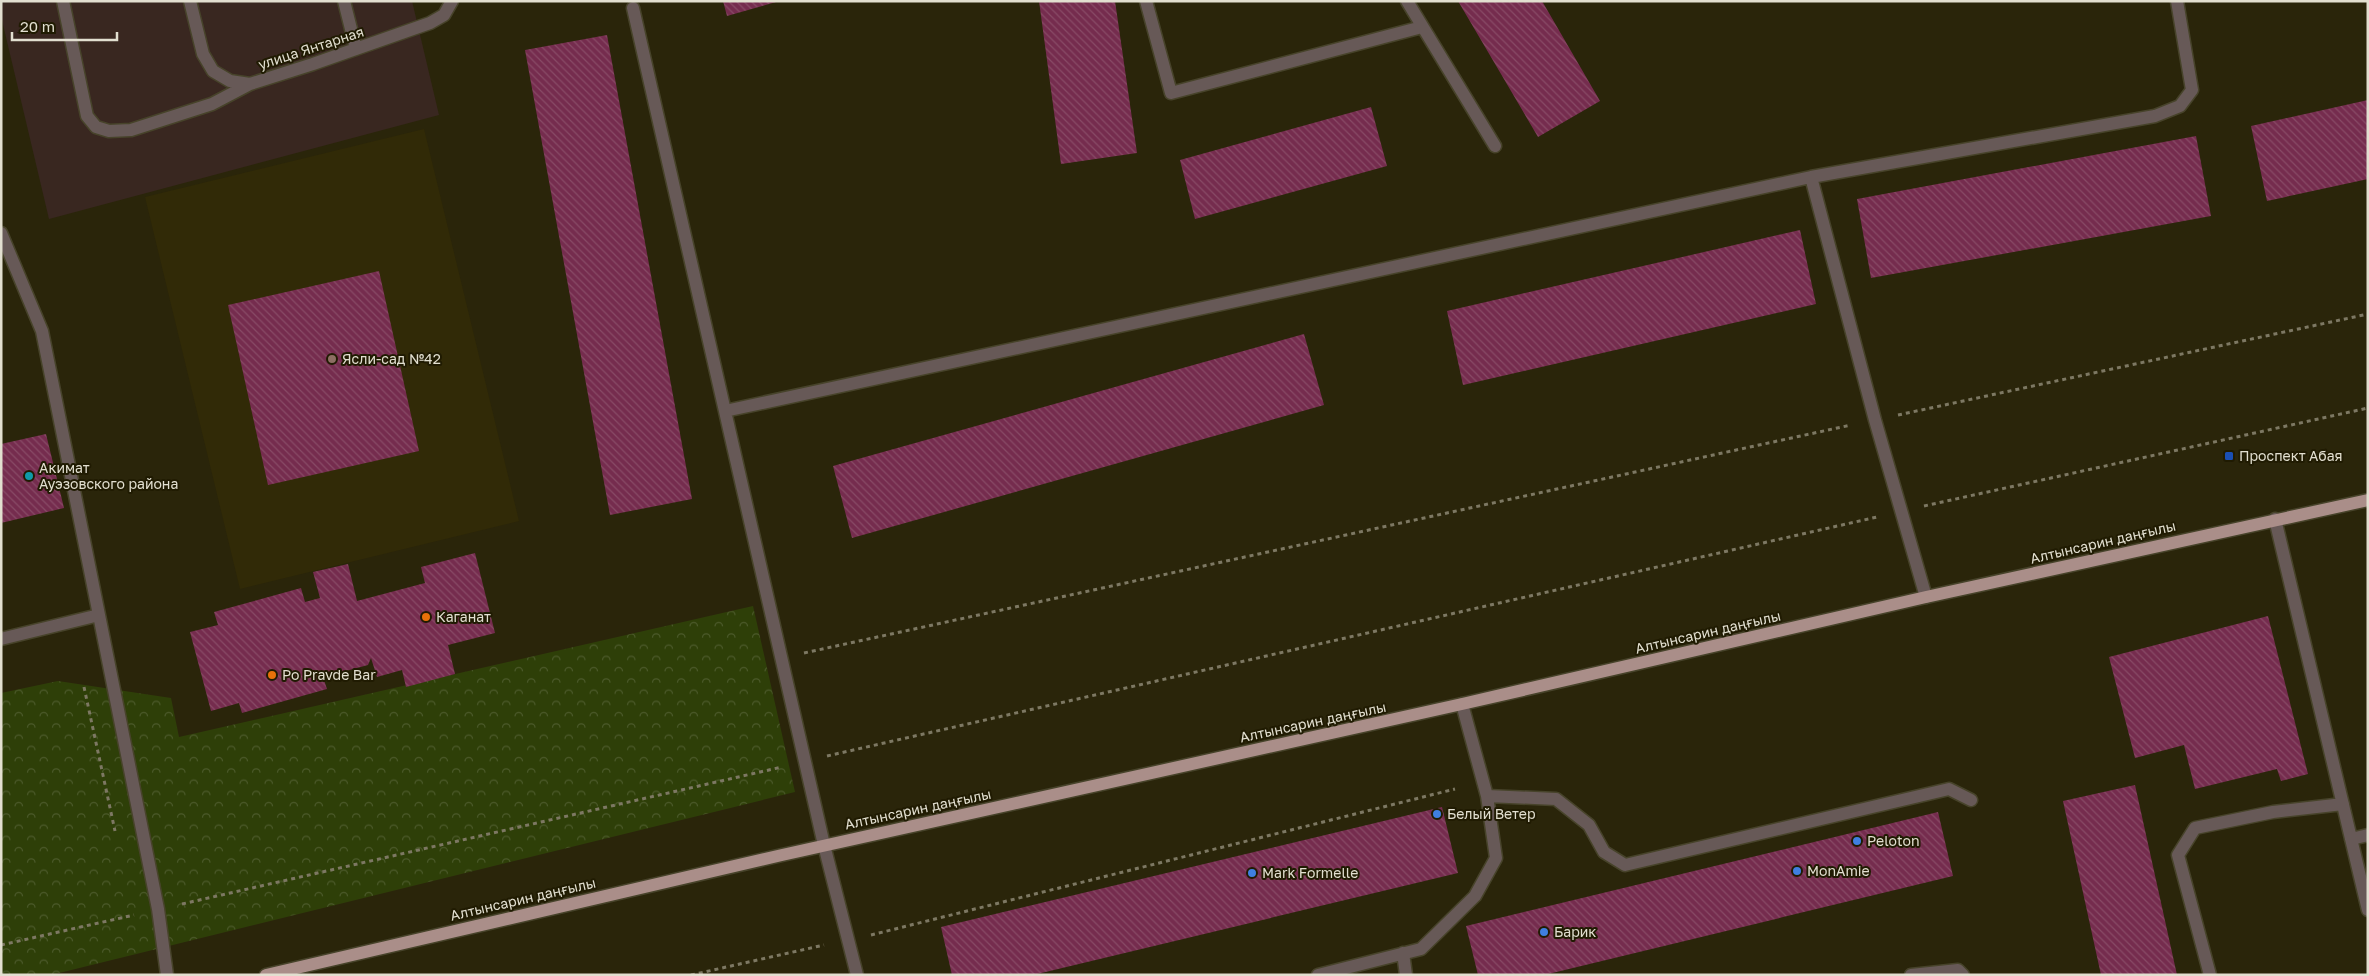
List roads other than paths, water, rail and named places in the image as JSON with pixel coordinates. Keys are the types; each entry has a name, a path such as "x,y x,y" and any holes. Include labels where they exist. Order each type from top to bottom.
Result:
{"main road":[{"name":"Алтынсарин даңғылы","path":"266,975 824,845 1462,704 2274,519 2368,500"}],"street":[{"path":"62,1 86,116 96,128 109,131 131,130 212,104 250,84"},
{"name":"улица Янтарная","path":"190,1 203,54 213,71 230,81 250,84 430,23 444,15 452,1"},
{"path":"344,1 356,49"},
{"path":"1146,1 1170,92 1422,27"},
{"path":"1407,1 1495,146"},
{"path":"725,411 1811,177 2155,116 2180,106 2192,90 2177,1"},
{"path":"633,8 824,845 858,975"},
{"path":"1811,177 1875,420 1926,597"},
{"path":"1,233 42,331 158,910 167,975"},
{"path":"2274,519 2368,910"},
{"path":"1,639 99,615"},
{"path":"1318,975 1421,949 1475,896 1496,858 1487,796 1462,704"},
{"path":"1487,796 1556,799 1589,824 1604,852 1625,866 1948,789 1971,800"},
{"path":"2210,975 2178,855 2195,828 2273,812 2343,804"},
{"path":"2351,839 2368,835"},
{"path":"1403,953 1406,975"},
{"path":"1911,975 1958,970 1963,975"}],"place":[{"name":"Ясли-сад №42","path":"332,359"},
{"name":"Проспект Абая","path":"2229,456"},
{"name":"Акимат Ауэзовского района","path":"29,476"},
{"name":"Каганат","path":"426,617"},
{"name":"Po Pravde Bar","path":"272,675"},
{"name":"Белый Ветер","path":"1437,814"},
{"name":"Peloton","path":"1857,841"},
{"name":"MonAmie","path":"1797,871"},
{"name":"Mark Formelle","path":"1252,873"},
{"name":"Барик","path":"1544,932"}]}
